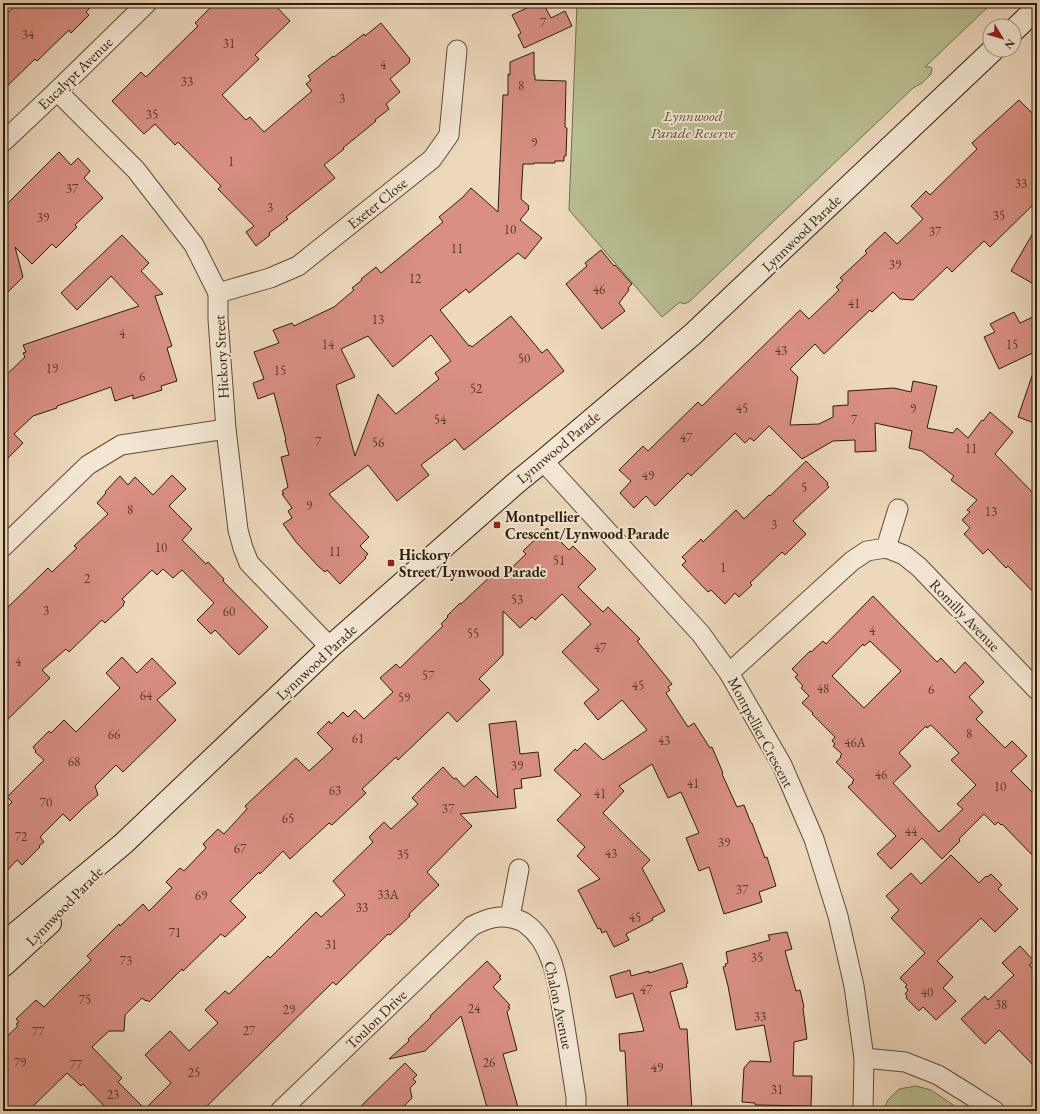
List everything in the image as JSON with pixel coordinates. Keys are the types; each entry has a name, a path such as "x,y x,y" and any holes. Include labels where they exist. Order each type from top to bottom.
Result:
{"main road":[{"path":"1022,22 1037,8"},
{"name":"Lynnwood Parade","path":"3,944 123,844 330,647 516,483 693,334 985,58"},
{"name":"Lynnwood Parade","path":"3,966 60,913 123,844"}],"street":[{"name":"Eucalypt Avenue","path":"3,142 147,3"},
{"name":"Exeter Close","path":"218,293 270,278 298,266 432,159 449,135 457,50"},
{"name":"Hickory Street","path":"57,91 136,170 194,245 218,293 218,319 226,429 238,530 242,548 249,563 330,647"},
{"path":"3,547 88,465 121,445 226,429"},
{"name":"Montpellier Crescent","path":"543,461 701,634 729,673 782,765 814,839 839,923 854,986 864,1058 863,1111"},
{"path":"729,673 852,561 867,552 886,548 898,509"},
{"name":"Romilly Avenue","path":"886,548 904,555 919,567 1037,690"},
{"path":"510,917 519,869"},
{"name":"Chalon Avenue","path":"472,926 483,920 496,916 510,917 525,922 539,935 548,950 557,983 576,1096 576,1111"},
{"name":"Toulon Drive","path":"280,1111 472,926"},
{"path":"864,1058 905,1062 938,1075 995,1111"}],"green space":[{"name":"Lynnwood Parade Reserve","path":"577,3 992,3 925,67 932,68 931,74 922,83 913,88 689,302 683,304 680,302 662,317 569,210"},
{"path":"916,1086 931,1090 962,1111 884,1111 887,1101 899,1089"}],"building":[{"path":"18,3 95,3 86,12 89,15 71,33 69,30 37,61 35,59 3,90 3,17"},
{"path":"215,3 273,3 290,21 255,55 259,59 222,95 246,120 250,117 264,132 312,91 306,84 311,80 308,76 333,56 334,57 364,34 365,36 381,23 410,59 410,62 390,79 400,92 386,104 389,109 324,165 335,178 286,217 288,219 269,233 270,235 256,246 246,232 254,226 218,189 221,186 178,142 175,145 155,124 144,134 112,101 141,72 146,77 198,26 195,23"},
{"path":"537,3 543,3 551,18 565,11 572,26 524,48 518,35 521,33 512,15"},
{"path":"534,52 535,80 566,81 566,156 564,156 564,161 555,161 555,163 523,164 521,199 529,206 529,209 520,220 542,238 525,259 518,253 469,293 466,289 440,310 469,346 470,345 472,347 511,316 542,353 547,349 564,371 464,450 455,439 421,465 429,475 397,501 368,465 329,494 369,537 360,546 368,554 365,557 366,558 340,584 327,570 325,572 318,566 296,542 283,524 292,518 288,511 292,508 282,494 284,494 282,491 288,487 281,457 289,455 274,393 258,399 253,383 264,379 254,352 279,343 273,330 292,323 294,326 334,307 354,290 352,288 362,280 361,279 376,267 381,273 443,222 439,217 463,197 471,188 498,212 503,95 508,95 508,74 510,75 510,62","holes":["431,335 451,361 435,373 439,379 396,414 378,394 355,456 336,385 355,377 341,349 368,336 393,367"]},
{"path":"1019,100 1037,118 1037,201 990,247 984,241 952,272 947,267 913,300 900,299 893,292 872,312 870,310 824,354 815,344 790,369 798,377 790,425 819,424 833,417 833,406 848,405 848,391 894,388 911,392 913,381 937,386 927,428 953,433 957,428 968,438 990,412 1013,432 995,454 1037,497 1037,596 1008,566 1006,568 988,549 983,554 964,534 970,528 962,520 970,512 967,510 977,500 951,480 954,476 922,451 909,448 912,431 875,423 876,451 855,452 855,440 833,441 802,459 769,426 754,441 750,438 745,443 735,433 691,476 688,473 655,506 646,496 634,508 620,493 631,481 619,470 643,446 648,451 698,402 702,406 800,310 809,319 839,290 836,287 843,280 840,278 867,253 865,251 885,232 897,244 923,219 911,206 926,191 930,195 977,149 972,143"},
{"path":"59,152 71,165 78,158 90,171 84,178 103,198 75,225 77,227 56,248 52,244 32,264 15,247 23,277 3,297 3,208"},
{"path":"1037,226 1037,286 1011,271"},
{"path":"122,235 149,263 141,271 163,294 155,296 172,346 167,348 177,381 161,386 162,390 133,399 133,395 115,401 111,387 33,416 14,434 23,443 3,463 3,378 25,357 23,353 26,352 23,345 139,306 111,276 77,310 61,293"},
{"path":"601,250 632,284 619,303 625,311 602,329 566,284 587,266 585,263"},
{"path":"1014,312 1020,323 1037,315 1037,351 999,369 984,337 995,332 990,324"},
{"path":"1034,370 1037,370 1037,424 1018,417"},
{"path":"806,461 828,483 827,485 829,487 793,521 806,534 785,555 782,552 750,583 752,585 739,597 735,593 725,604 711,590 708,592 682,565 686,561 682,557 701,539 703,542 736,510 744,519"},
{"path":"172,475 186,489 169,506 192,529 182,540 206,564 208,562 224,579 223,581 268,627 239,655 215,630 211,634 197,620 214,603 182,570 173,578 163,569 157,575 152,570 122,599 125,602 123,604 124,605 105,623 102,620 69,652 66,649 42,670 50,678 3,724 3,612 48,568 52,572 77,548 74,546 108,514 97,503 120,476 128,485 135,477 153,495"},
{"path":"547,528 569,550 573,546 596,569 578,587 603,612 608,607 640,639 637,641 672,684 668,687 670,690 666,693 688,727 694,723 710,748 712,747 737,807 744,805 765,858 767,857 776,886 759,892 762,902 724,914 709,867 699,871 686,838 699,833 681,792 668,798 652,764 619,786 624,791 603,813 650,860 642,868 665,911 652,918 653,920 626,934 629,940 614,947 606,931 602,933 600,928 598,929 578,890 600,879 577,856 585,847 557,820 581,795 554,770 575,749 577,751 585,743 603,760 647,730 622,700 598,720 584,703 599,690 562,652 591,624 562,594 535,620 532,617 520,628 503,611 503,655 479,679 490,690 457,722 448,712 398,760 396,757 362,789 366,793 332,825 329,823 290,859 283,851 260,874 259,872 230,901 246,917 225,937 221,934 183,971 182,969 149,1002 142,998 125,1015 124,1031 109,1031 92,1047 122,1078 118,1082 145,1109 171,1083 145,1055 170,1031 189,1051 218,1023 205,1010 225,991 229,994 268,956 270,958 316,912 321,917 345,895 333,881 373,842 369,837 384,822 391,829 418,804 412,798 443,767 464,787 476,776 498,798 489,724 516,721 520,754 538,752 541,776 521,779 522,788 514,789 516,808 460,814 472,826 427,872 439,885 409,914 410,916 390,935 388,934 336,985 333,982 202,1111 109,1111 83,1084 81,1086 67,1073 28,1111 3,1111 3,1040 18,1026 16,1024 19,1022 16,1019 36,1000 44,1007 91,960 87,956 119,924 120,926 143,904 149,911 172,888 166,882 180,868 184,871 206,848 203,844 218,829 224,834 247,809 245,806 296,758 309,771 333,749 317,733 329,721 331,724 343,712 348,717 355,710 364,719 393,692 380,678 396,664 400,668 443,626 441,624 448,617 447,616 496,571 502,577 526,554 523,551"},
{"path":"873,596 937,662 941,658 955,673 965,662 984,682 969,697 983,712 976,719 1005,748 1012,741 1027,756 1011,771 1037,797 1037,860 1002,824 1001,825 998,822 995,825 984,814 959,839 960,841 942,859 922,838 891,869 877,854 896,836 848,787 854,780 836,762 842,754 833,746 835,744 832,741 835,737 802,703 809,696 801,688 803,686 795,677 798,675 792,669 810,651 811,652 823,641 826,644","holes":["870,641 901,671 864,708 832,676 863,644 864,646","931,725 959,753 951,760 976,785 957,804 963,809 939,832 893,783 911,766 899,753 926,726 927,728"]},
{"path":"122,657 137,673 152,658 176,683 157,700 176,720 123,772 116,765 95,786 98,795 70,821 63,814 40,837 44,842 39,846 40,847 22,865 17,860 3,875 3,811 12,802 7,797 44,760 35,752 36,751 33,747 49,731 51,733 64,720 76,732 120,688 106,673"},
{"path":"951,855 979,883 986,876 987,877 991,874 1002,885 998,889 1018,909 995,932 981,918 937,961 953,977 943,988 956,1001 936,1020 923,1007 919,1011 906,998 907,996 905,994 908,990 905,987 907,985 900,978 925,953 891,918 899,910 886,896 911,873 921,884"},
{"path":"787,932 792,949 785,951 796,991 800,990 804,1007 807,1039 794,1042 793,1076 812,1076 811,1106 755,1105 755,1103 742,1102 744,1068 750,1061 771,1062 764,1025 736,1030 723,967 728,963 726,952 770,940 768,935"},
{"path":"1020,946 1034,961 1029,965 1037,974 1037,1069 999,1030 985,1044 961,1019 985,996 988,1000 1014,975 1002,963"},
{"path":"487,961 501,976 499,977 501,979 493,987 510,1005 507,1012 517,1050 503,1054 519,1111 488,1111 461,1016 425,1051 389,1059 409,1041 408,1039 431,1017 430,1016"},
{"path":"682,963 688,983 686,984 687,987 670,992 680,1029 687,1029 692,1111 628,1111 625,1051 620,1051 619,1034 644,1031 633,993 616,998 610,976 630,970 631,976 649,971 649,973"},
{"path":"405,1063 417,1075 413,1079 416,1082 410,1088 412,1098 399,1111 356,1111"}],"place":[{"name":"Montpellier Crescent/Lynwood Parade","path":"497,525"},
{"name":"Hickory Street/Lynwood Parade","path":"391,563"}]}
